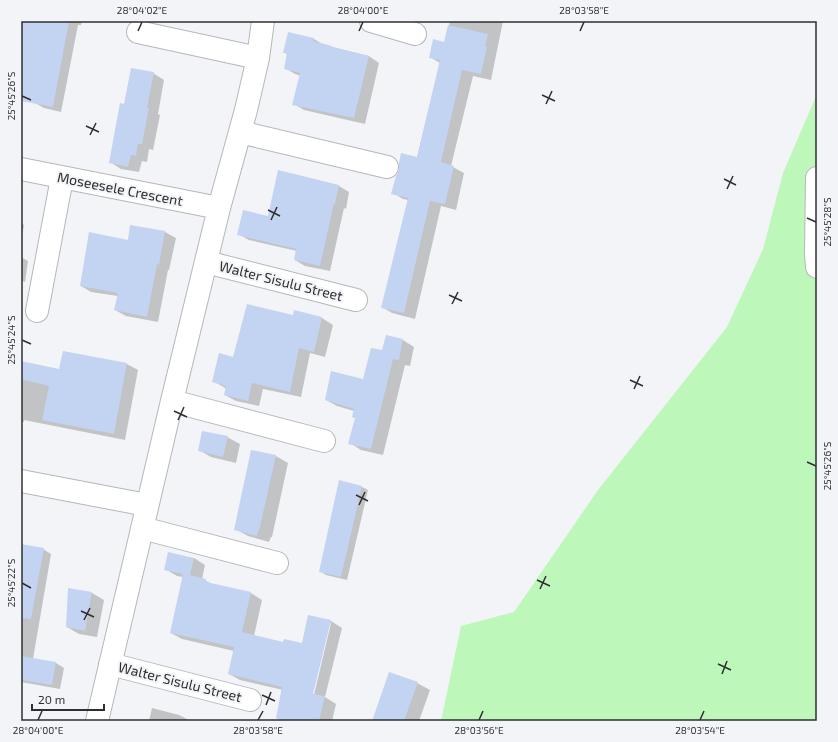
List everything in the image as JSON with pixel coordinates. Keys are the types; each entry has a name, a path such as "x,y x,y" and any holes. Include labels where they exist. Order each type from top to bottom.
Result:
{"street":[{"name":"Walter Sisulu Street","path":"97,721 172,401 219,208 240,132 258,58 263,21"},
{"path":"371,21 415,34"},
{"path":"138,32 258,58"},
{"path":"240,132 386,167"},
{"name":"Moseesele Crescent","path":"21,170 219,208"},
{"path":"37,311 62,178"},
{"path":"817,178 817,267"},
{"name":"Walter Sisulu Street","path":"206,262 356,300"},
{"path":"172,401 324,441"},
{"path":"21,481 147,505"},
{"path":"142,528 277,563"},
{"name":"Walter Sisulu Street","path":"110,664 250,700"}],"green space":[{"path":"817,94 817,721 441,721 461,626 514,612 598,490 727,327 763,249 783,173"}],"building":[{"path":"21,21 69,21 53,107 21,101"},
{"path":"448,25 488,34 485,47 487,47 481,74 462,70 441,162 454,166 445,204 430,201 404,313 381,308 408,198 391,194 399,170 401,153 417,157 440,60 429,58 433,39 444,42"},
{"path":"288,32 314,38 313,41 332,47 369,56 354,118 292,105 300,73 284,69 287,53 283,53"},
{"path":"131,68 154,72 142,144 138,144 136,156 131,155 128,167 109,163 120,103 124,104"},
{"path":"278,170 339,185 320,266 294,260 296,249 237,235 243,210 268,216"},
{"path":"130,225 165,231 147,317 114,310 118,293 80,286 89,232 128,240"},
{"path":"247,304 293,315 294,310 322,317 314,352 299,348 290,392 252,383 248,401 224,395 226,386 212,382 219,353 233,357"},
{"path":"386,335 403,339 399,360 393,359 371,449 348,444 355,418 352,417 354,409 325,400 331,371 363,379 371,348 382,350"},
{"path":"63,351 127,363 114,434 42,420 49,386 21,379 21,361 59,369"},
{"path":"202,431 228,436 223,457 198,451"},
{"path":"251,450 276,455 257,536 234,530"},
{"path":"339,480 362,486 341,577 319,572"},
{"path":"21,544 44,548 31,619 21,618"},
{"path":"168,552 194,558 190,575 206,579 206,582 251,592 242,632 283,642 284,639 302,643 308,615 331,620 313,694 325,696 319,721 286,721 276,718 282,687 228,674 234,647 170,633 183,574 164,570"},
{"path":"68,588 92,592 85,631 66,627"},
{"path":"21,656 56,662 52,685 21,680"},
{"path":"389,672 418,682 404,721 372,721"}]}
